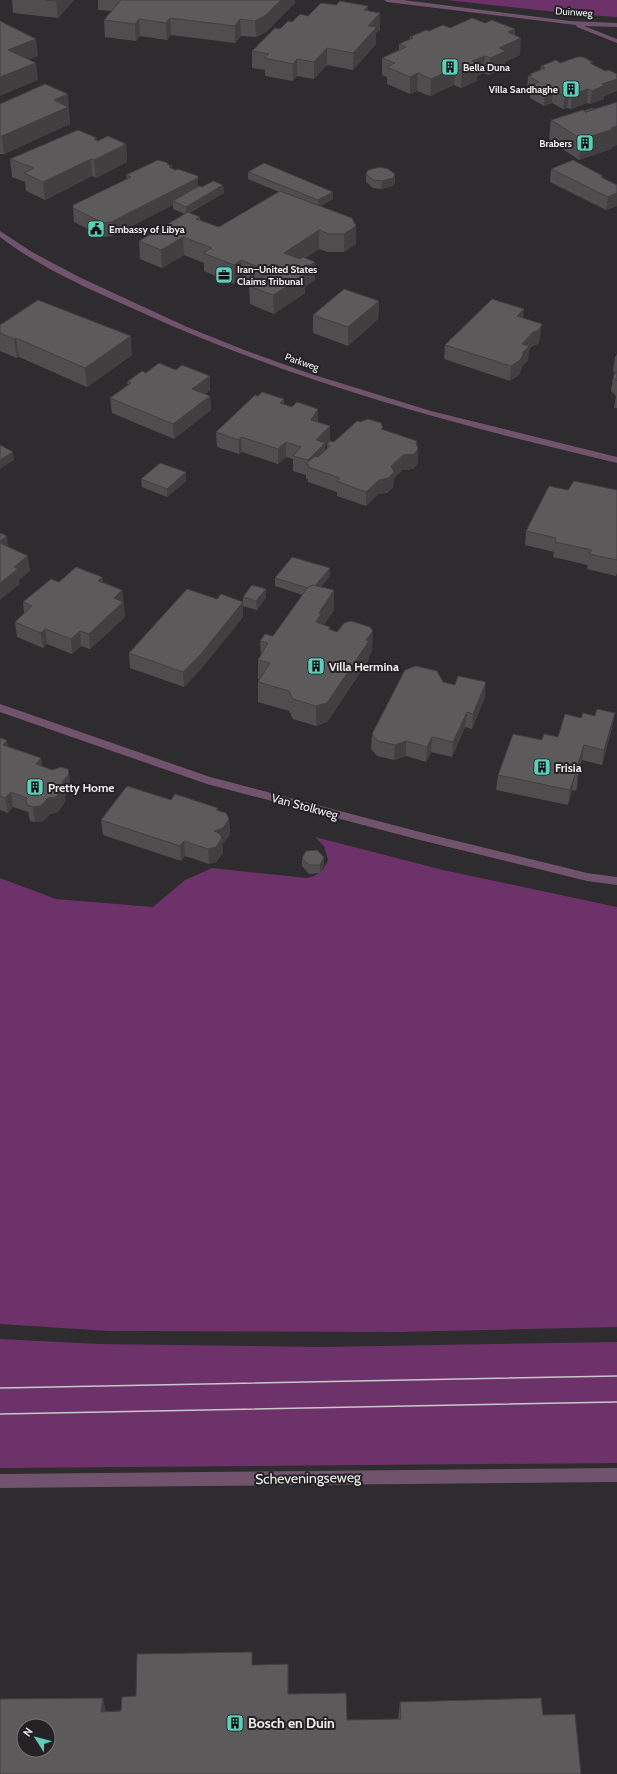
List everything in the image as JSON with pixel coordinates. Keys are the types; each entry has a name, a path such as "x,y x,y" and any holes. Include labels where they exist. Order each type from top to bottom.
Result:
{"street":[{"name":"Duinweg","path":"387,0 570,23 617,25"},
{"path":"570,23 617,41"},
{"name":"Parkweg","path":"0,233 55,268 92,287 183,330 288,370 403,406 511,436 617,460"},
{"name":"Van Stolkweg","path":"0,708 207,780 420,836 587,877 617,881"},
{"name":"Scheveningseweg","path":"0,1481 617,1475"}],"shaded area":[{"path":"447,0 617,0 617,17 574,14"},
{"path":"315,837 443,870 617,907 617,1327 399,1332 109,1331 0,1324 0,878 56,899 153,907 185,880 212,868 307,878 314,876 325,867 328,860 324,846"},
{"path":"0,1339 99,1344 322,1347 617,1342 617,1463 0,1468"}],"building":[{"path":"121,0 281,0 266,15 255,21 240,19 235,26 170,18 166,23 139,19 135,24 104,20"},
{"path":"340,1 368,6 364,10 380,13 368,26 377,27 353,53 327,48 314,62 297,59 293,64 264,58 269,54 252,51 275,28 280,29 288,21 292,22 300,14 308,16 321,3 336,5"},
{"path":"472,18 485,23 492,20 515,29 508,32 521,38 499,48 506,51 490,58 485,56 472,61 478,64 462,71 455,68 431,79 418,73 410,77 387,67 395,63 382,58 406,47 399,44 413,38 410,37 443,25 450,28"},
{"path":"0,21 36,39 8,50 36,63 0,77"},
{"path":"577,57 583,57 593,62 590,63 605,71 609,70 617,74 617,79 602,84 605,85 592,91 588,89 565,96 553,90 545,93 531,85 539,82 528,76 545,68 541,66 556,60 560,63"},
{"path":"45,84 68,94 54,100 68,107 0,136 0,104"},
{"path":"617,102 617,126 611,128 614,129 581,139 551,120 583,110 586,112"},
{"path":"592,108 594,109 586,112 584,111"},
{"path":"78,130 97,138 94,139 98,141 108,136 126,144 94,160 91,159 43,182 24,173 34,168 10,159"},
{"path":"158,160 168,163 167,164 172,166 169,167 175,170 178,169 198,176 198,178 111,222 103,223 73,208 73,205 131,177 126,175"},
{"path":"573,160 617,185 617,193 608,197 551,169"},
{"path":"264,163 333,192 318,200 248,172"},
{"path":"380,167 388,169 395,174 393,178 382,181 373,180 366,174 368,170"},
{"path":"213,181 223,185 186,207 173,201 199,186 202,187"},
{"path":"280,191 352,218 356,226 344,234 329,234 319,230 284,253 300,259 303,257 315,262 298,272 305,275 273,295 249,286 271,272 241,260 234,265 203,253 212,248 183,237 161,250 139,241 188,212 200,217 196,219 219,227"},
{"path":"344,289 379,301 348,327 313,315"},
{"path":"492,299 524,309 517,316 542,324 539,330 533,332 522,344 529,346 522,353 524,353 520,360 511,366 445,345"},
{"path":"38,300 131,336 85,368 16,338 14,339 0,333 0,325"},
{"path":"159,363 176,370 182,365 210,376 192,389 210,396 173,424 110,398 131,383 127,382 142,371 146,373"},
{"path":"617,372 617,381 613,377"},
{"path":"262,392 284,399 280,403 292,407 297,402 318,409 311,420 330,426 316,440 325,443 308,460 293,456 301,447 286,442 278,449 241,437 239,440 216,432 255,395 258,396"},
{"path":"368,419 381,423 383,427 381,429 417,441 416,443 418,449 414,454 403,455 391,466 394,472 388,478 379,480 366,492 337,481 340,478 308,467 309,465 306,464 315,456 318,457 330,446 327,444 330,441 334,442 357,421 360,422"},
{"path":"0,445 13,452 0,460"},
{"path":"160,463 186,472 167,489 141,479"},
{"path":"574,481 617,490 617,560 589,554 592,550 555,542 556,538 526,531 549,486 568,490"},
{"path":"0,533 7,536 0,541"},
{"path":"0,543 28,556 14,567 18,569 0,583"},
{"path":"292,557 330,568 315,586 313,585 308,588 275,578"},
{"path":"76,567 102,577 98,581 122,590 114,598 123,602 89,634 80,631 71,639 45,629 41,633 15,622 32,606 23,602 51,579 59,582"},
{"path":"252,585 266,589 256,601 243,597"},
{"name":"Villa Hermina","path":"313,585 334,590 319,613 321,614 316,622 330,627 328,629 337,632 344,623 351,621 370,627 373,631 366,640 369,641 327,703 316,706 293,699 289,691 258,682 270,663 258,660 268,643 260,641 265,634 273,636 308,587"},
{"path":"187,589 217,599 221,594 243,602 200,655 183,672 129,653"},
{"path":"416,666 437,671 443,682 455,685 458,676 486,682 473,714 467,712 453,742 432,737 427,747 406,741 395,745 378,741 372,734 405,670"},
{"name":"Frisia","path":"597,709 615,713 604,750 584,745 575,773 579,773 578,776 575,775 570,790 498,775 513,734 542,740 544,734 558,737 565,714 581,718 583,713 595,716"},
{"name":"Pretty Home","path":"0,738 7,740 3,745 41,758 36,764 52,770 61,767 68,769 69,774 62,782 64,787 56,797 48,798 41,806 33,807 27,805 27,798 11,792 5,798 0,796"},
{"path":"127,786 171,800 175,794 218,808 216,810 226,813 229,819 223,828 214,831 219,833 222,838 216,847 208,849 184,841 180,846 101,820"},
{"path":"317,850 324,857 320,865 309,865 302,858 306,851"},
{"name":"Bosch en Duin","path":"252,1652 252,1665 288,1664 288,1694 346,1693 347,1720 401,1719 400,1702 541,1698 543,1715 575,1714 581,1774 0,1774 0,1699 103,1698 101,1712 121,1711 122,1697 136,1696 137,1654"}],"tram line":[{"path":"0,1388 617,1376"},
{"path":"0,1414 617,1402"}],"place":[{"name":"Bella Duna","path":"450,67"},
{"name":"Villa Sandhaghe","path":"571,89"},
{"name":"Brabers","path":"585,143"},
{"name":"Embassy of Libya","path":"96,229"},
{"name":"Iran–United States Claims Tribunal","path":"224,275"},
{"name":"Villa Hermina","path":"316,666"},
{"name":"Frisia","path":"542,767"},
{"name":"Pretty Home","path":"35,787"},
{"name":"Bosch en Duin","path":"235,1723"}]}
